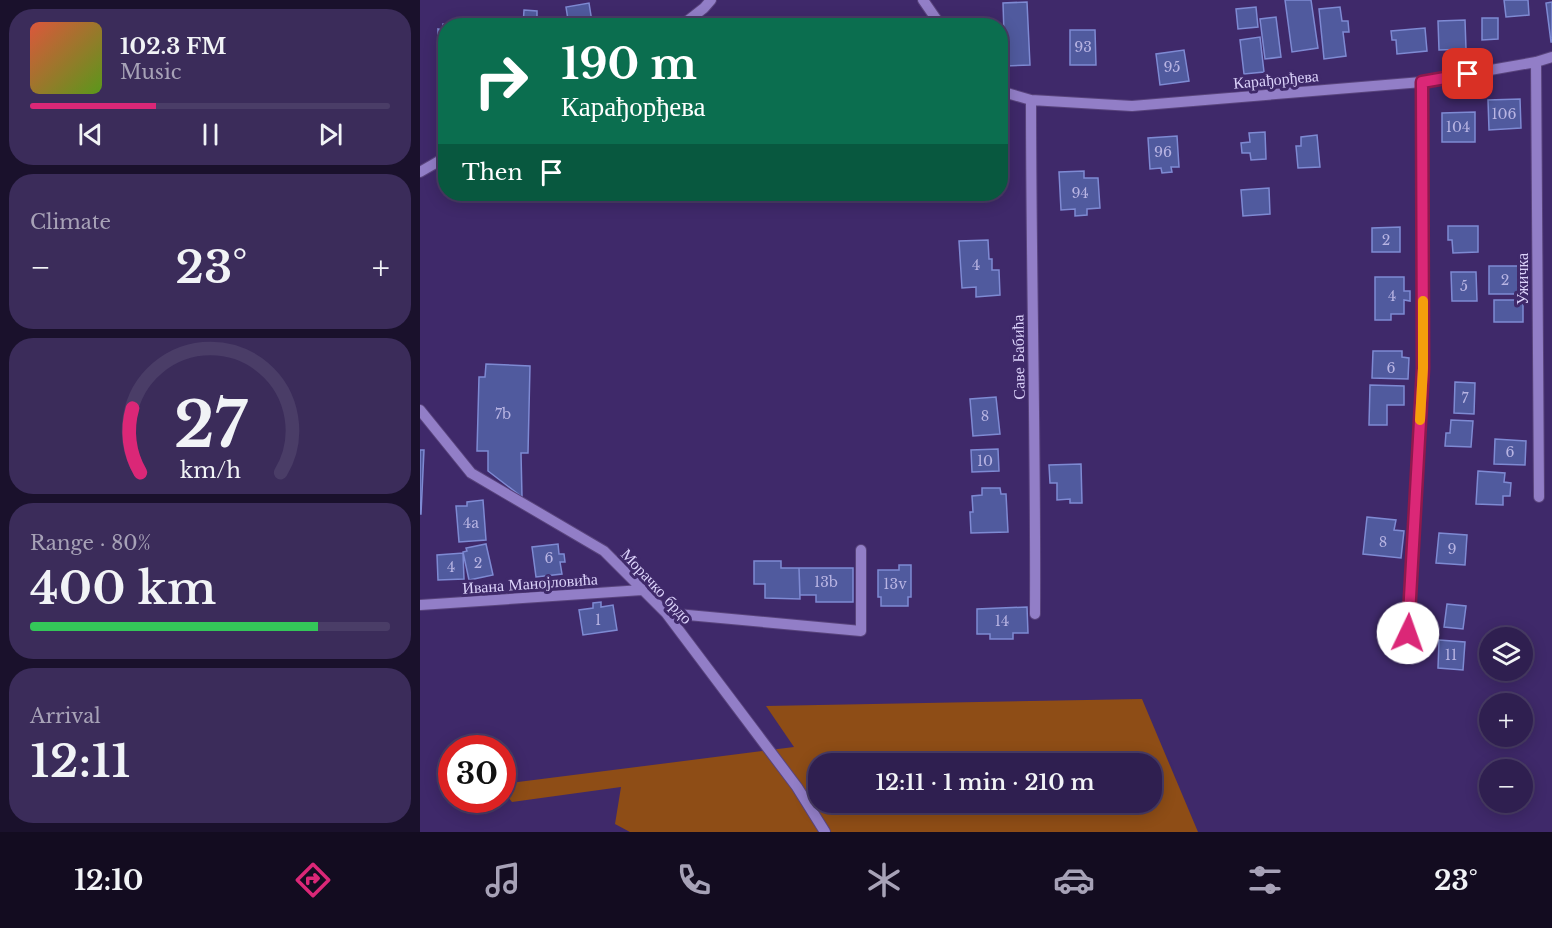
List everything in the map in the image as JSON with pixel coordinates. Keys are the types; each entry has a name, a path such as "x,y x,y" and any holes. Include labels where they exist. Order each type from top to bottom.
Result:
{"street":[{"path":"691,18 711,0"},
{"path":"923,0 935,18"},
{"name":"Карађорђева","path":"1008,93 1031,100 1132,106 1422,82 1536,62 1552,57"},
{"name":"Ужичка","path":"1536,62 1539,497"},
{"path":"1408,633 1423,368 1422,82"},
{"name":"Саве Бабића","path":"1031,100 1036,466 1035,614"},
{"path":"420,172 438,162"},
{"name":"Морачко брдо","path":"420,410 471,473 604,551 666,613 797,787 825,832"},
{"path":"666,613 861,631 861,550"},
{"name":"Ивана Манојловића","path":"420,604 642,590"}],"shaded area":[{"path":"1142,699 1198,832 630,832 615,824 621,787 516,801 516,782 794,747 766,706"}],"building":[{"path":"1285,0 1311,0 1318,48 1292,52"},
{"path":"1504,0 1528,0 1529,15 1506,17"},
{"path":"1027,2 1030,65 1008,66 1008,18 1003,18 1003,3"},
{"path":"1552,2 1552,42 1551,42 1546,3"},
{"path":"589,3 591,18 568,18 566,7"},
{"path":"1256,7 1258,27 1238,29 1236,9"},
{"path":"1340,7 1342,21 1348,21 1349,32 1343,32 1346,56 1324,59 1319,9"},
{"path":"524,10 537,11 537,18 524,18"},
{"path":"1276,17 1281,57 1265,59 1260,19"},
{"path":"1482,18 1498,18 1498,39 1482,40"},
{"path":"1465,20 1466,49 1439,50 1438,21"},
{"path":"1425,28 1427,51 1397,54 1396,40 1392,40 1391,31"},
{"path":"1070,30 1095,30 1096,65 1070,65"},
{"path":"1260,37 1264,72 1244,74 1240,40"},
{"path":"1184,50 1189,81 1160,85 1156,54"},
{"path":"1520,99 1521,128 1489,130 1488,100"},
{"path":"1475,112 1475,142 1442,142 1442,113"},
{"path":"1265,132 1266,159 1251,160 1250,153 1242,153 1241,143 1250,142 1249,133"},
{"path":"1317,135 1320,167 1298,168 1296,146 1301,146 1301,137"},
{"path":"1177,136 1179,167 1171,167 1172,172 1162,173 1161,168 1150,169 1148,138"},
{"path":"1084,171 1084,178 1098,178 1100,208 1087,209 1087,215 1075,216 1075,209 1061,210 1059,172"},
{"path":"1269,188 1270,214 1243,216 1241,190"},
{"path":"1448,226 1478,226 1478,252 1453,253 1452,240 1448,240"},
{"path":"1400,227 1400,252 1372,252 1372,228"},
{"path":"988,240 992,270 999,270 1000,295 976,297 976,287 962,288 959,241"},
{"path":"1489,266 1520,266 1520,294 1489,294"},
{"path":"1451,272 1476,272 1477,301 1452,301"},
{"path":"1375,277 1404,277 1404,291 1410,291 1410,301 1404,300 1404,314 1391,314 1391,320 1375,320"},
{"path":"1494,300 1523,300 1523,322 1494,322"},
{"path":"1373,351 1402,351 1402,357 1409,358 1408,379 1372,378"},
{"path":"486,364 530,366 528,453 521,453 522,497 488,471 488,451 477,451 479,377 485,377"},
{"path":"1455,382 1475,383 1474,414 1454,413"},
{"path":"1370,385 1404,386 1404,405 1387,405 1387,425 1369,425"},
{"path":"996,397 1000,434 973,436 970,399"},
{"path":"1451,420 1473,421 1471,447 1445,446 1446,433 1450,433"},
{"path":"1495,439 1526,441 1525,465 1494,464"},
{"path":"998,449 999,471 972,472 971,450"},
{"path":"420,450 424,450 421,514 420,514"},
{"path":"1081,464 1082,503 1070,503 1070,499 1057,500 1057,483 1050,483 1049,465"},
{"path":"1478,471 1505,473 1504,482 1511,483 1510,496 1503,496 1503,505 1476,504"},
{"path":"982,488 1000,488 1001,494 1006,494 1008,532 971,533 972,496 982,495"},
{"path":"483,500 486,540 459,542 456,506 467,506 467,502"},
{"path":"1367,517 1396,520 1394,530 1404,531 1401,558 1363,554"},
{"path":"1439,533 1467,535 1465,565 1436,563"},
{"path":"486,544 493,575 469,580 463,552 467,551 466,548"},
{"path":"558,544 559,554 564,554 565,562 560,562 562,574 536,577 532,547"},
{"path":"463,553 464,579 438,580 437,555"},
{"path":"754,561 781,561 781,568 799,568 800,599 765,598 765,584 754,584"},
{"path":"899,565 911,565 911,597 908,597 908,606 881,606 881,597 878,597 878,570 899,570"},
{"path":"799,568 853,568 853,602 816,602 816,595 800,595"},
{"path":"601,602 601,607 613,605 617,630 583,635 579,610 593,608 593,603"},
{"path":"1447,604 1466,606 1463,629 1444,627"},
{"path":"1027,607 1028,633 1013,633 1013,639 990,639 990,634 977,634 977,609"},
{"path":"1439,640 1465,642 1463,670 1438,668"}],"slow traffic":[{"path":"1420,420 1423,301"}],"route":[{"path":"1408,633 1423,368 1422,82 1468,74"}]}
